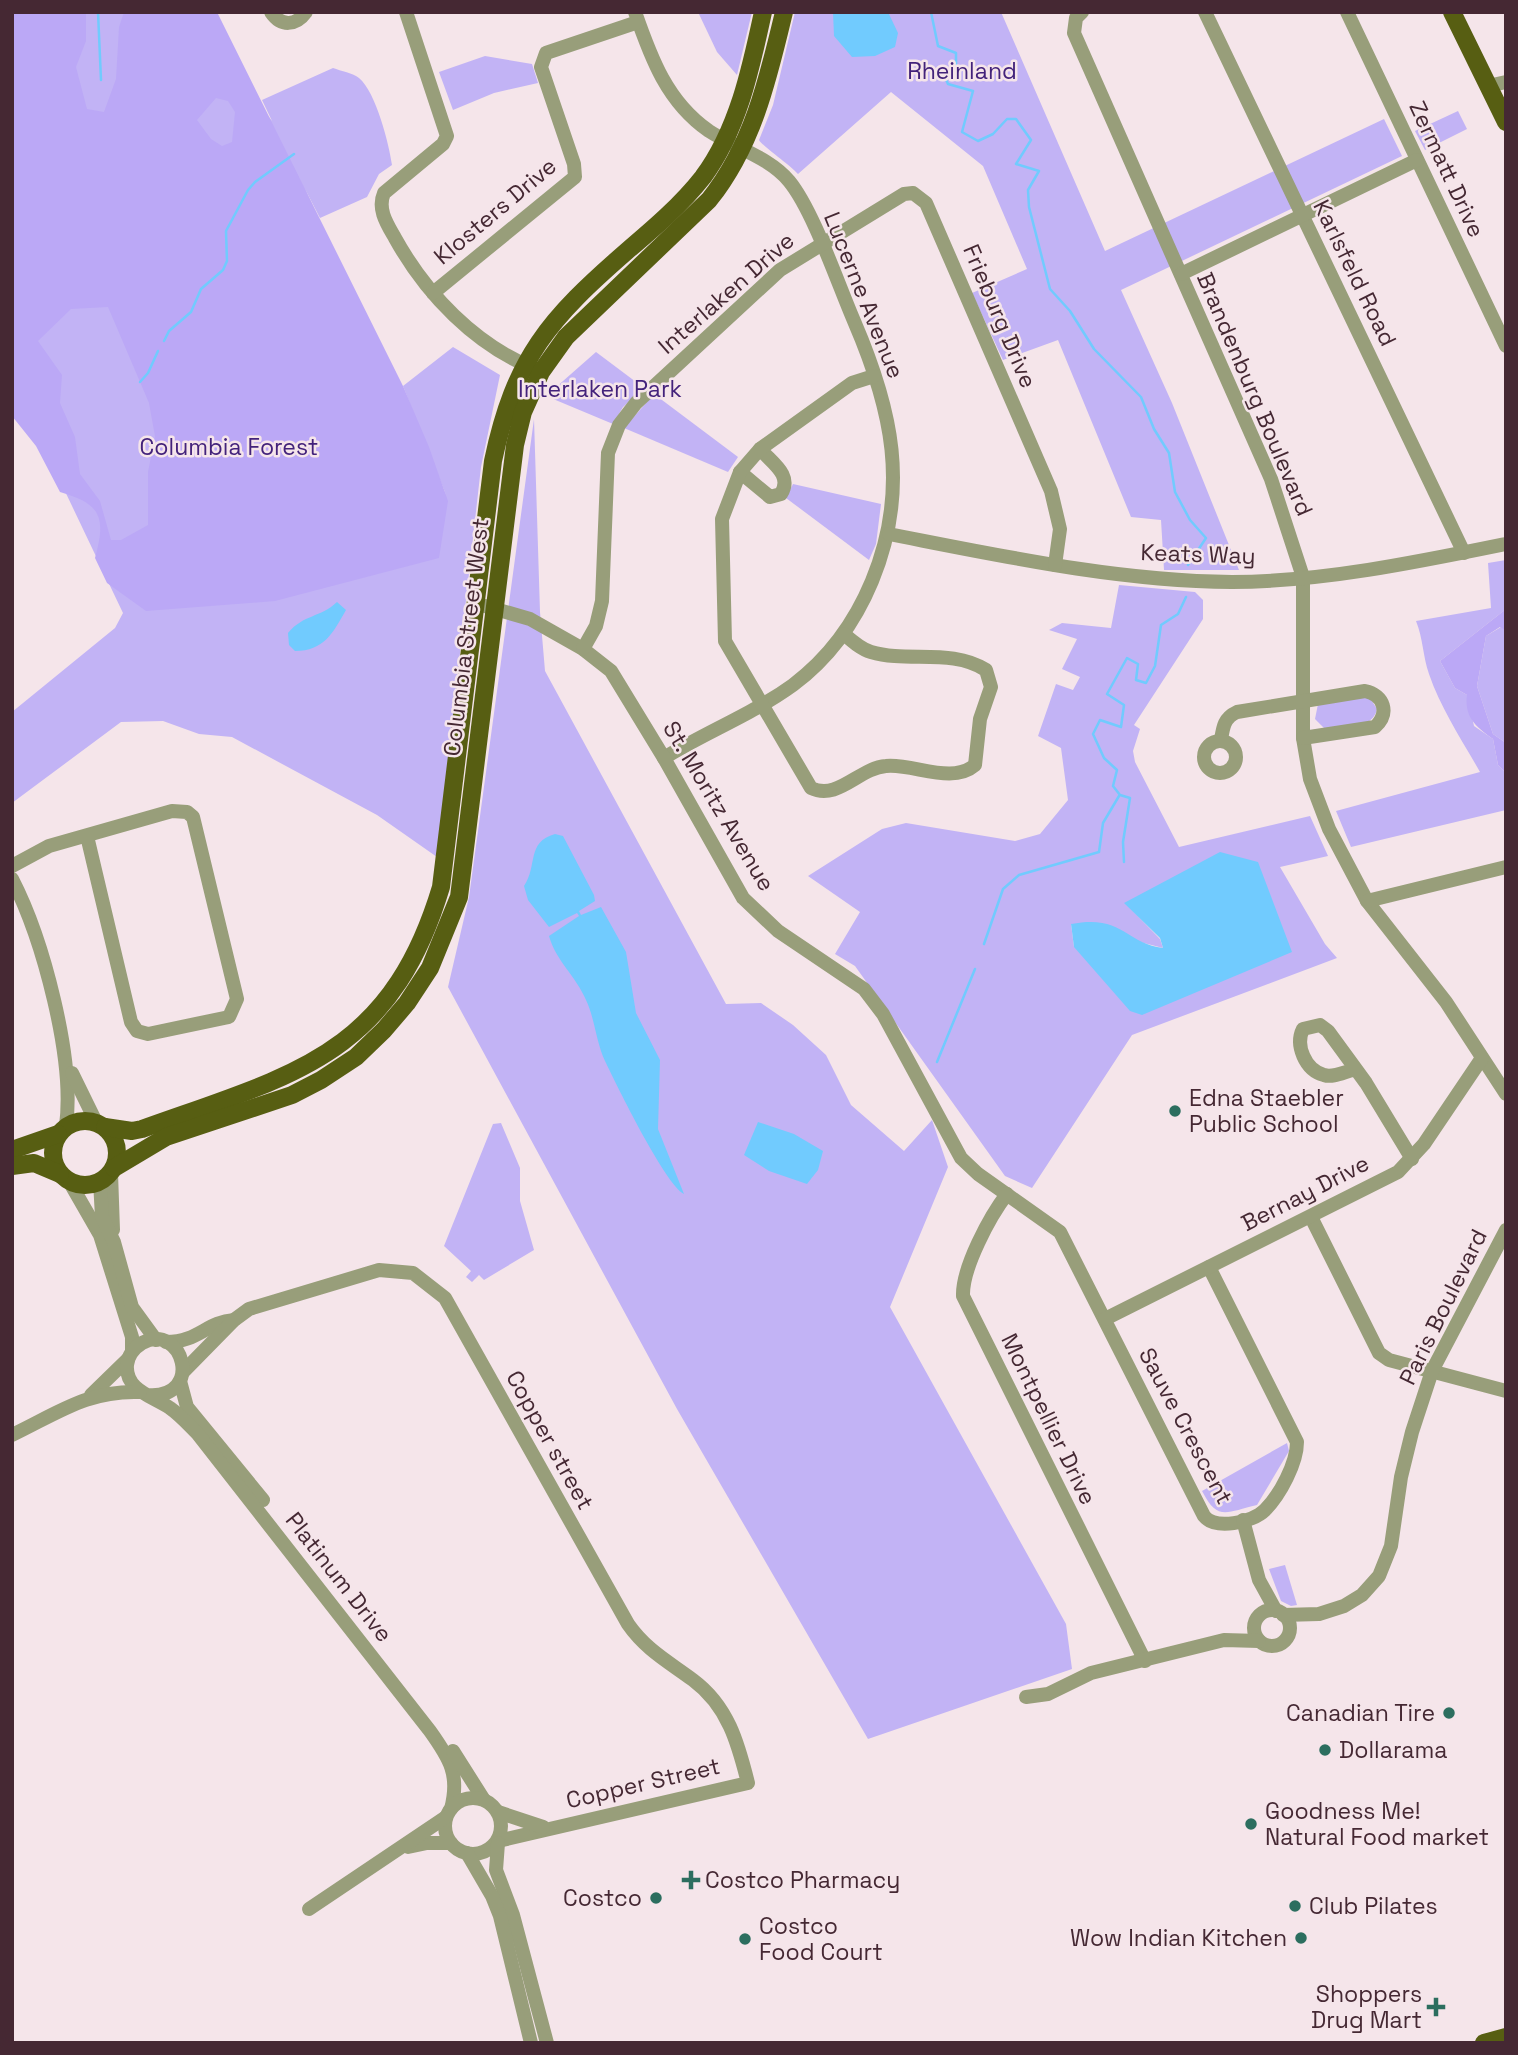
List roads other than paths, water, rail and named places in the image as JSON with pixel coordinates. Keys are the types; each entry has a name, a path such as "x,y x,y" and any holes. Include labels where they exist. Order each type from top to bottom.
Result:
{"main road":[{"name":"Columbia Street West","path":"101,1125 132,1131 142,1129 295,1073 337,1048 366,1023 404,977 427,932 441,887 493,461 510,396 523,365 554,320 690,193 705,174 740,104 763,12"},
{"name":"Columbia Street West","path":"108,1174 166,1137 292,1095 321,1080 356,1057 407,1003 430,968 459,897 515,444 523,412 541,372 566,337 709,200 728,176 761,100 784,12"},
{"path":"1452,12 1497,84 1506,122"},
{"path":"12,1150 75,1122 101,1125 117,1145 108,1174 90,1185 34,1163 12,1166"},
{"path":"62,1130 52,1154 64,1177"},
{"path":"1483,2043 1506,2037"}],"street":[{"path":"271,12 275,19 290,24 300,20 306,12"},
{"path":"406,12 447,136 443,144 384,193 381,204 389,226 407,259 433,293 484,341 523,365 541,372"},
{"name":"Brandenburg Boulevard","path":"1082,12 1076,18 1074,33 1271,479 1303,577 1303,738 1310,779 1329,829 1367,901 1446,1002 1506,1094"},
{"name":"Karlsfeld Road","path":"1205,12 1464,553"},
{"name":"Zermatt Drive","path":"1347,12 1506,346"},
{"name":"Klosters Drive","path":"433,293 575,177 574,164 541,67 546,53 636,17"},
{"name":"Lucerne Avenue","path":"636,17 664,83 692,117 724,139 776,168 790,181 863,343 890,430 894,484 889,534 863,603 844,634 811,670 760,706 664,758"},
{"path":"1181,274 1417,160"},
{"name":"Frieburg Drive","path":"820,243 904,194 913,193 926,203 1051,491 1060,528 1055,565"},
{"name":"Interlaken Drive","path":"583,649 600,614 607,464 620,425 636,403 765,283 820,243"},
{"path":"844,634 874,653 926,655 973,663 986,670 991,677 991,687 980,719 975,765 955,774 894,765 878,766 831,792 811,788 729,650 722,623 720,528 726,500 740,472 760,449 852,383 874,376"},
{"path":"740,472 770,497 781,494 786,485 785,476 760,449"},
{"name":"Keats Way","path":"889,534 1055,565 1192,581 1303,577 1464,553 1506,544"},
{"name":"St. Moritz Avenue","path":"476,605 495,607 530,619 599,660 620,684 743,898 778,931 864,989 883,1014 961,1158 978,1174 1060,1232 1105,1319"},
{"path":"1222,740 1223,725 1229,715 1365,691 1381,699 1384,713 1375,727 1303,738"},
{"path":"12,866 49,846 172,811 187,812 193,817 237,999 229,1017 148,1034 137,1031 131,1021 87,836"},
{"path":"1367,901 1506,867"},
{"path":"12,879 31,916 67,1062 70,1096 62,1130"},
{"name":"Bernay Drive","path":"1105,1319 1398,1172 1412,1159 1482,1058"},
{"path":"67,1062 101,1125"},
{"path":"1353,1070 1366,1083 1412,1159"},
{"path":"108,1174 100,1206 114,1242 132,1307 161,1341 180,1354 181,1377"},
{"path":"64,1177 100,1235 132,1338 129,1377 144,1393"},
{"name":"Montpellier Drive","path":"1007,1194 986,1228 964,1283 964,1300 1145,1661"},
{"path":"1311,1216 1379,1353 1389,1360 1506,1391"},
{"name":"Paris Boulevard","path":"1289,1634 1320,1614 1357,1599 1372,1586 1385,1565 1391,1546 1401,1477 1432,1371 1506,1230"},
{"name":"Sauve Crescent","path":"1105,1319 1204,1516 1217,1524 1243,1520 1266,1509 1295,1462 1297,1442 1209,1267"},
{"name":"Copper street","path":"233,1320 267,1302 379,1270 413,1273 429,1282 445,1298 628,1624 655,1654 712,1696 728,1720 748,1783"},
{"path":"89,1397 139,1345 196,1338 219,1321 233,1320"},
{"path":"12,1435 89,1397 111,1391 166,1394 233,1320"},
{"name":"Platinum Drive","path":"181,1377 187,1407 442,1733 484,1800"},
{"name":"Platinum Drive","path":"144,1393 179,1414 220,1461 430,1731 450,1763 455,1779 449,1813"},
{"path":"1243,1520 1269,1615"},
{"name":"Paris Boulevard","path":"1026,1697 1048,1694 1091,1673 1224,1640 1269,1615 1320,1614"},
{"path":"1269,1615 1289,1622 1289,1634 1283,1642 1275,1646 1259,1641 1254,1632 1269,1615"},
{"name":"Paris Boulevard","path":"1224,1640 1259,1641"},
{"name":"Copper Street","path":"498,1842 548,1828 748,1783"},
{"path":"309,1909 403,1848 466,1799 484,1800 498,1812 501,1821 496,1870 513,1915 547,2043"},
{"name":"Copper Street","path":"498,1812 548,1828"},
{"path":"449,1813 447,1835 452,1843 467,1853 492,1896 500,1916 531,2043"},
{"path":"467,1853 485,1852 498,1842"},
{"path":"403,1848 427,1843 452,1843"}],"water":[{"path":"833,12 888,12 898,33 895,47 875,56 852,57 834,36"},
{"path":"337,602 346,610 332,633 313,648 295,651 289,645 288,633 300,622"},
{"path":"555,834 563,836 594,895 595,901 579,911 581,915 601,907 626,952 636,1013 660,1060 658,1129 684,1194 665,1173 630,1111 602,1054 586,1000 552,945 549,936 579,916 577,913 549,927 528,900 524,886 536,849 546,838"},
{"path":"1220,852 1258,862 1292,952 1142,1015 1130,1011 1074,947 1071,924 1102,923 1122,930 1140,941 1163,948 1160,938 1124,903"},
{"path":"758,1122 794,1134 823,1151 818,1170 807,1184 769,1171 744,1155"}],"waterway":[{"path":"98,12 101,80"},
{"path":"931,12 938,46 956,53 956,64 945,77 948,84 973,91 962,132 978,141 993,134 1007,119 1016,119 1031,140 1016,164 1039,171 1028,190 1029,207 1050,289 1070,311 1094,349 1141,397 1154,429 1169,453 1175,492 1190,520 1206,538 1188,565"},
{"path":"164,341 169,331 191,312 201,289 223,270 227,261 226,231 248,190 294,154"},
{"path":"140,382 148,373 158,351"},
{"path":"1124,862 1123,842 1130,798 1120,795 1113,786 1117,770 1104,758 1093,734 1100,720 1121,727 1124,705 1107,694 1127,658 1138,664 1136,680 1146,683 1155,666 1161,625 1178,614 1186,597"},
{"path":"984,944 1003,889 1019,875 1099,852 1103,823 1119,796"},
{"path":"937,1062 975,969"}],"place":[{"name":"Edna Staebler Public School","path":"1175,1111"},
{"name":"Canadian Tire","path":"1449,1713"},
{"name":"Dollarama","path":"1325,1750"},
{"name":"Goodness Me! Natural Food market","path":"1251,1824"},
{"name":"Costco Pharmacy","path":"691,1880"},
{"name":"Costco","path":"656,1898"},
{"name":"Club Pilates","path":"1295,1906"},
{"name":"Wow Indian Kitchen","path":"1301,1938"},
{"name":"Costco Food Court","path":"745,1939"},
{"name":"Shoppers Drug Mart","path":"1436,2007"}],"park label":[{"name":"Rheinland","path":"962,71"},
{"name":"Interlaken Park","path":"600,389"},
{"name":"Columbia Forest","path":"229,447"}]}
